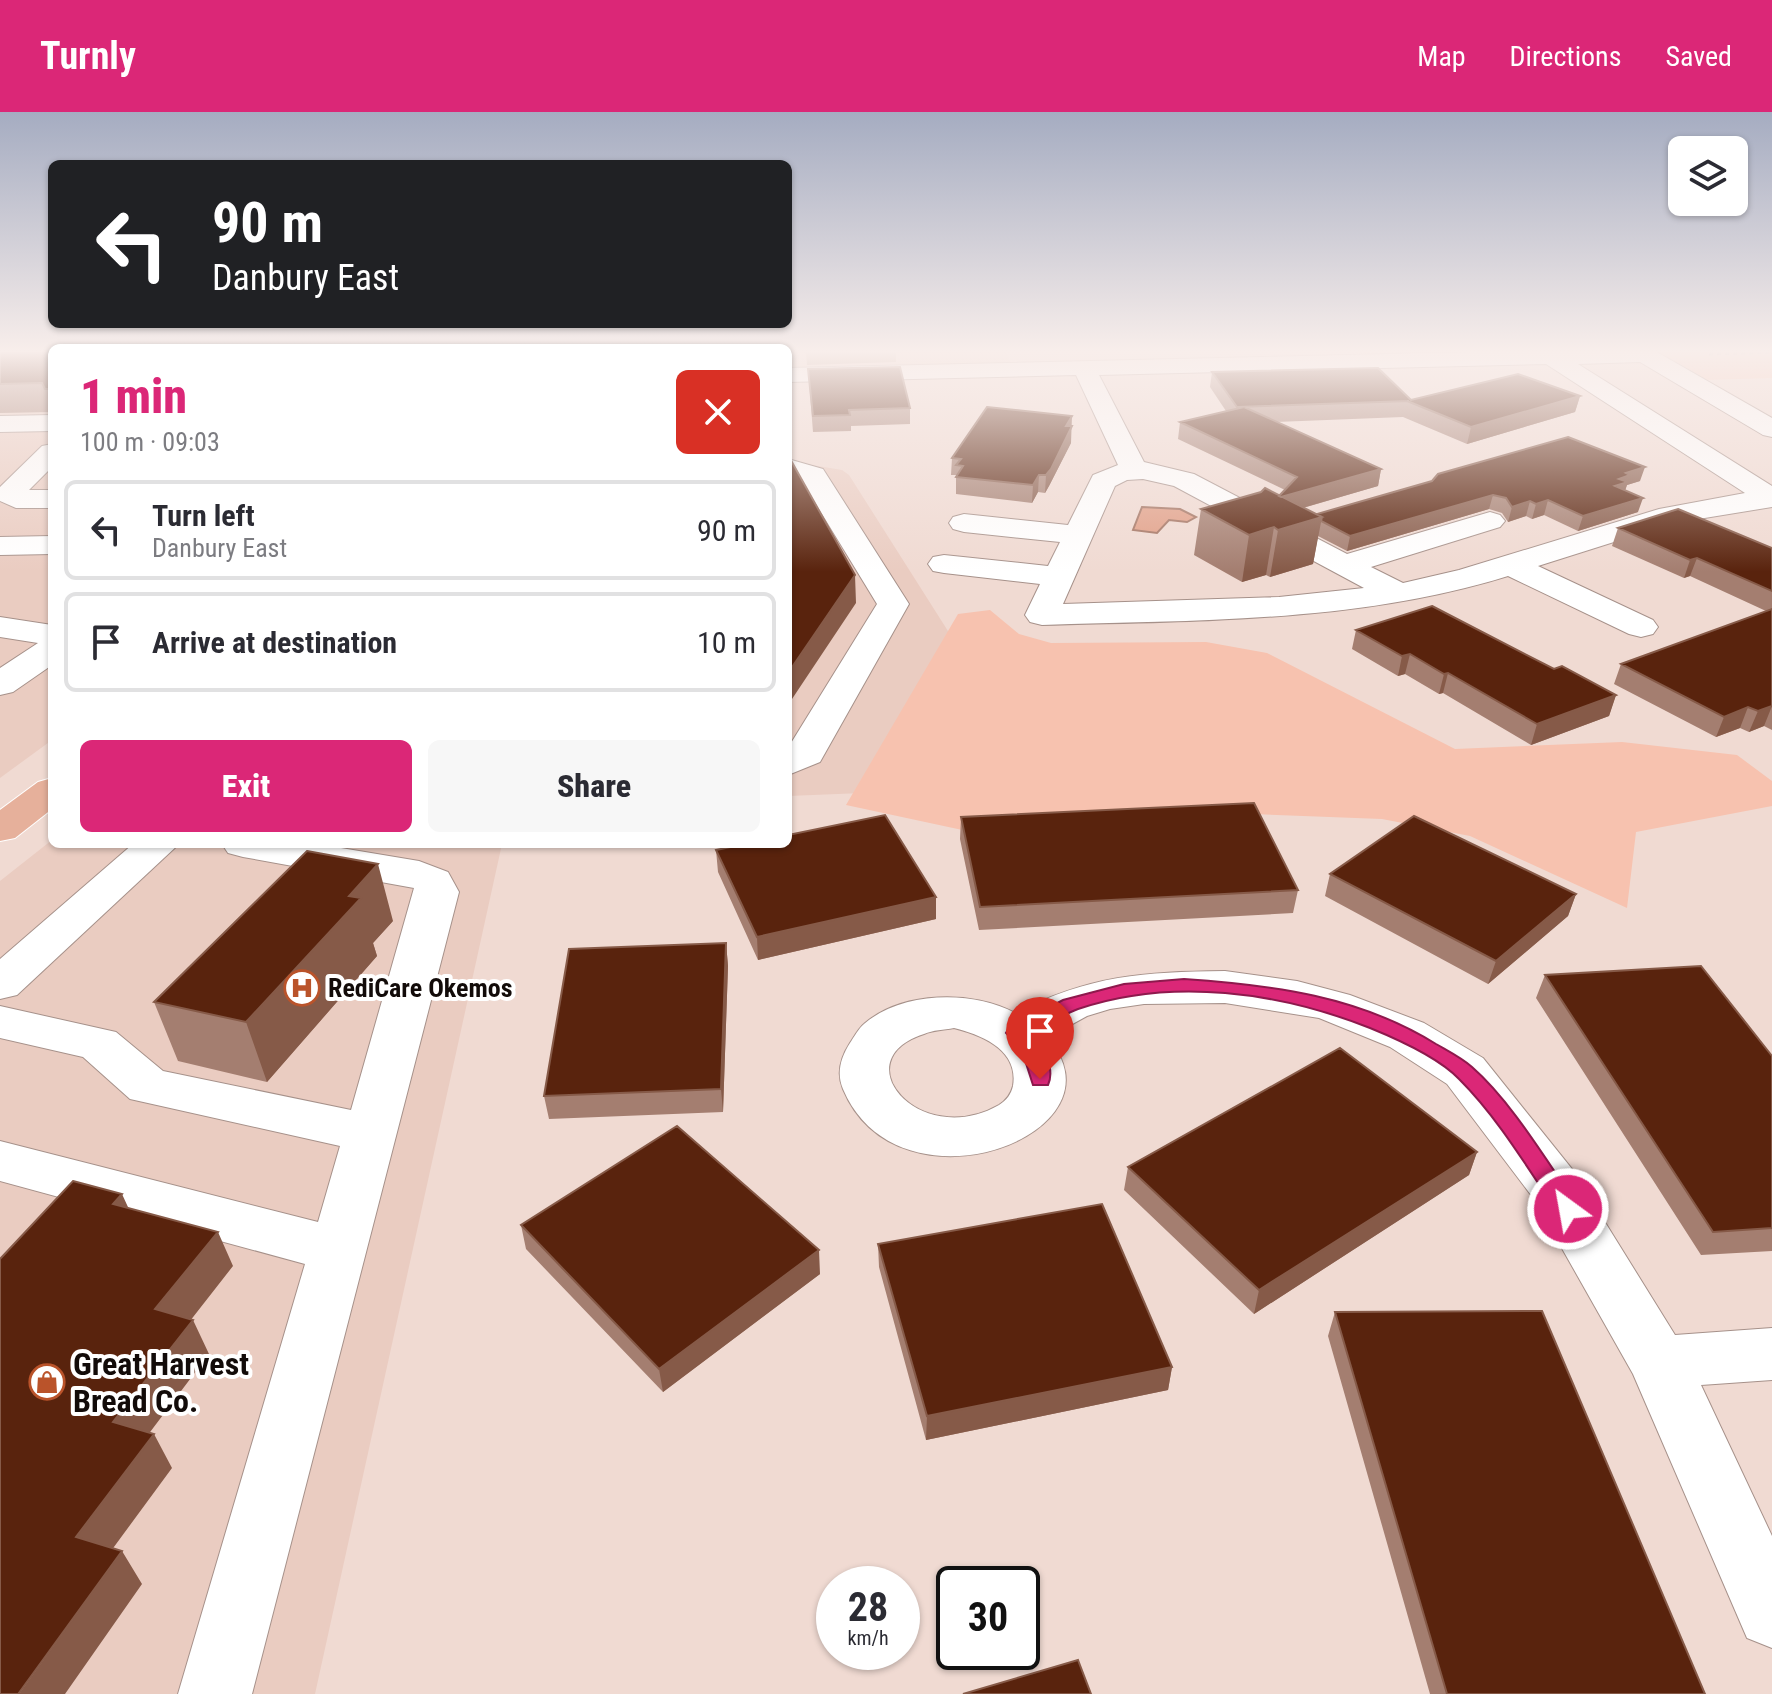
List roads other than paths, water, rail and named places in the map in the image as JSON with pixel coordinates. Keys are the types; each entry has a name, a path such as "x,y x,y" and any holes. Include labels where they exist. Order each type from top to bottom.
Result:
{"main road":[{"path":"2,827 48,793"}],"street":[{"path":"1112,425 1135,471"},
{"path":"1658,425 1772,497"},
{"path":"48,456 9,494 16,499 48,499"},
{"path":"792,468 813,475 893,604 806,754 792,761"},
{"path":"1399,594 1174,476 1135,471 1115,474 1103,481 1042,615 1279,607 1399,594 1510,565 1669,515 1772,497"},
{"path":"1274,528 1317,516"},
{"path":"1344,565 1490,521"},
{"path":"964,523 1078,535"},
{"path":"0,546 48,545"},
{"path":"944,564 1059,577"},
{"path":"1510,565 1641,627"},
{"path":"0,627 48,634"},
{"path":"0,684 48,652"},
{"path":"0,984 153,848"},
{"path":"215,1694 437,886 428,876 266,848"},
{"path":"1016,1033 1070,1005 1105,994 1184,985 1261,991 1333,1006 1407,1035 1465,1071 1553,1184 1659,1362 1772,1613"},
{"path":"0,1022 99,1044 148,1086 370,1133"},
{"path":"0,1161 337,1250"},
{"path":"33,1227 76,1181"},
{"path":"1659,1362 1772,1354"}],"place":[{"name":"RediCare Okemos","path":"302,988"},
{"name":"Great Harvest Bread Co.","path":"47,1382"}]}
